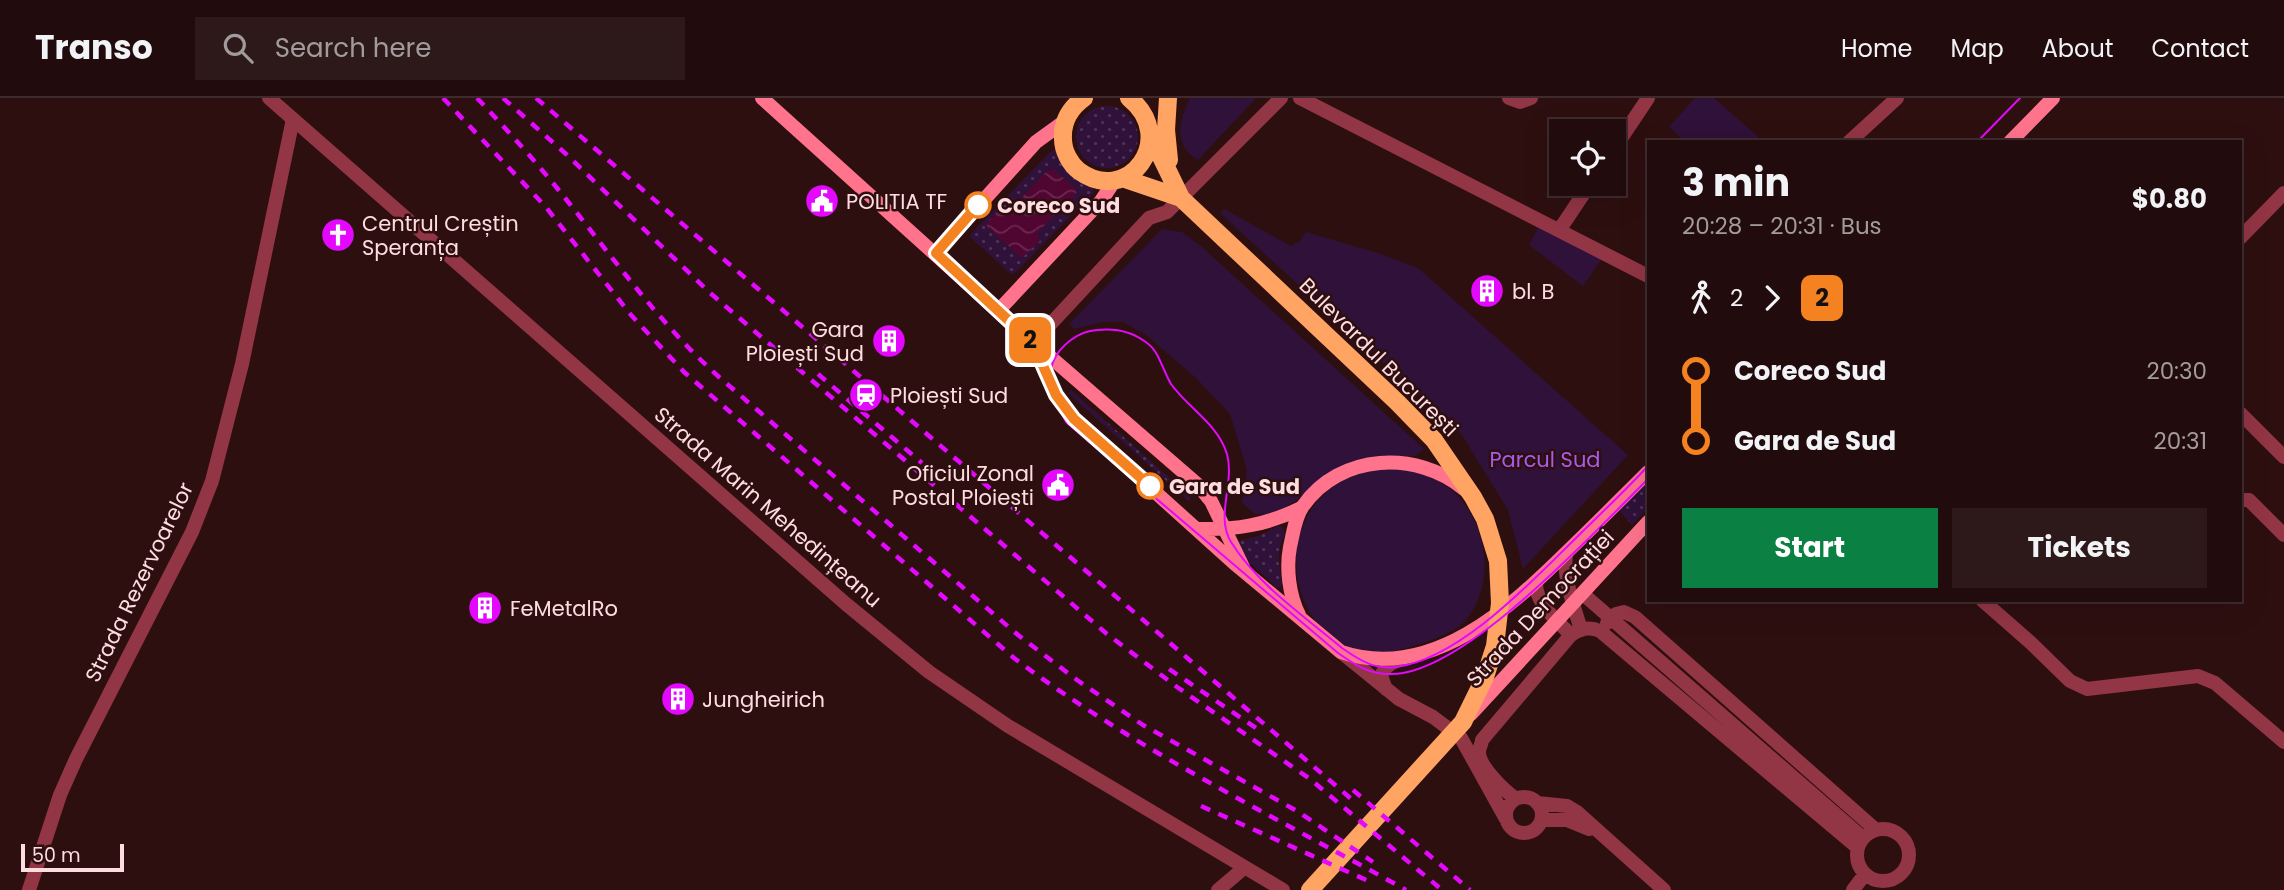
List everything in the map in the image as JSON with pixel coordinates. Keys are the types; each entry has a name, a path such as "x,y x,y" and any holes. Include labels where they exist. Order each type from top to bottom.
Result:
{"main road":[{"path":"762,98 1033,343 1197,484 1211,501 1243,568"},
{"name":"Bulevardul București","path":"1129,98 1139,106 1146,117 1182,197 1422,427 1447,456 1474,497 1493,540 1498,561 1499,624 1490,663 1463,722 1310,890"},
{"path":"998,311 1119,179 1141,164 1148,153 1151,132 1166,98"},
{"path":"1166,98 1166,130 1182,197"},
{"path":"2012,140 2053,98"},
{"path":"936,253 1036,142 1065,121 1078,100"},
{"name":"Bulevardul București","path":"1065,121 1063,142 1067,156 1075,168 1087,176 1101,180 1119,179 1182,197"},
{"name":"Strada Democrației","path":"1033,343 1056,395 1074,419 1234,563 1341,652 1362,658 1408,656 1430,650 1457,640 1489,621 1520,598 1647,473"},
{"path":"1198,529 1224,530 1256,526 1301,508 1321,487 1355,468 1380,463 1418,465 1442,474 1474,497"},
{"path":"1299,616 1288,569 1292,539 1301,508"},
{"name":"Strada Democrației","path":"1463,722 1647,523"}],"street":[{"name":"Strada Marin Mehedințeanu","path":"269,98 825,586 929,672 1008,726 1283,890"},
{"path":"1033,343 1149,218 1167,212 1281,98"},
{"path":"1300,98 1647,275"},
{"path":"1509,98 1520,102 1531,98"},
{"path":"1626,131 1648,98"},
{"path":"1851,140 1897,98"},
{"name":"Strada Rezervoarelor","path":"29,890 60,795 76,759 192,532 212,481 242,364 293,119"},
{"path":"2242,235 2284,193"},
{"path":"1560,229 1582,196"},
{"path":"2242,415 2284,457"},
{"path":"2242,500 2249,500 2284,535"},
{"path":"1566,554 1564,568 1576,632"},
{"path":"1536,583 1541,603"},
{"path":"1583,594 1866,839"},
{"path":"1520,598 1529,597 1541,603 1576,632"},
{"path":"1984,602 2070,681 2078,685 2087,689 2102,688 2179,676 2198,676 2215,682 2284,742"},
{"path":"1600,631 1616,614 1629,613 1671,648 1866,839"},
{"path":"1647,628 1647,646"},
{"path":"1516,799 1505,791 1481,761 1478,750 1482,740 1576,632 1594,629 1866,839"},
{"path":"1628,655 1634,656 1647,646 1655,644 1671,648"},
{"path":"1386,690 1381,676 1389,665 1430,650"},
{"path":"1341,652 1386,690 1433,717 1464,741 1514,830 1524,833 1534,830 1542,813 1537,803"},
{"path":"1464,741 1482,740"},
{"path":"1506,819 1507,808 1516,799 1527,797 1537,803 1572,808 1664,890"},
{"path":"1541,820 1574,821 1605,838"},
{"path":"1889,830 1899,835 1908,849 1908,860 1901,873 1891,880 1875,880 1865,874 1857,859 1866,839 1889,830"},
{"path":"1218,890 1244,868"},
{"path":"1853,890 1865,874"}],"green space":[{"path":"1190,98 1256,98 1198,160 1184,147 1181,140 1181,124"},
{"path":"1695,98 1714,98 1762,140 1684,140 1669,127"},
{"path":"1107,106 1119,108 1129,115 1136,125 1136,149 1129,159 1119,166 1107,168 1095,166 1085,159 1078,149 1076,137 1078,125 1085,115 1095,108"},
{"path":"1054,150 1072,176 1093,186 1094,192 1011,274 970,237 971,234"},
{"name":"Parcul Sud","path":"1224,209 1291,246 1300,241 1306,232 1418,268 1628,455 1523,569 1508,510 1462,435 1220,213"},
{"path":"1540,224 1603,257 1583,286 1529,245"},
{"path":"1162,229 1182,232 1202,247 1424,449 1415,456 1386,456 1357,461 1273,515 1255,514 1242,503 1247,470 1230,414 1196,378 1146,335 1123,322 1102,322 1075,329 1069,324"},
{"path":"1071,390 1191,497 1189,501 1068,393"},
{"name":"Parcul Sud","path":"1383,468 1426,475 1456,494 1477,527 1485,566 1476,604 1458,627 1418,645 1366,654 1353,651 1339,643 1317,623 1300,590 1296,553 1306,518 1316,502 1342,481"},
{"path":"1647,483 1647,509 1632,525 1619,510"},
{"path":"1278,526 1282,527 1285,534 1279,553 1282,584 1277,588 1236,549 1237,541 1259,536"}],"water":[{"path":"1053,169 1076,189 1076,194 1037,233 1040,241 1022,258 987,227 987,223 1002,207 1010,210 1048,170"}],"tram line":[{"path":"1979,140 2020,98"},
{"path":"1647,467 1494,616 1445,650 1420,661 1396,667 1381,667 1361,660 1342,648 1282,599 1242,558 1231,542 1225,521 1229,465 1223,443 1210,425 1171,384 1151,347 1142,339 1124,332 1090,331 1065,345 1056,356 1051,370 1052,393 1066,422 1338,653 1377,673 1392,674 1422,667 1456,650 1492,626 1528,596 1647,480"}],"railway":[{"path":"443,98 545,206 631,315 684,372 1014,658 1060,691 1156,752 1406,890"},
{"path":"477,98 536,162 640,293 698,357 1018,635 1143,725 1297,811 1373,862"},
{"path":"503,98 566,154 709,292 1107,634 1177,687 1310,779 1442,890"},
{"path":"536,98 1356,803"},
{"path":"818,374 922,463"},
{"path":"1169,669 1256,728"},
{"path":"1353,790 1470,890"},
{"path":"1201,806 1373,883"}],"bus line":[{"name":"2","path":"978,205 936,253 1033,343 1056,395 1074,419 1150,486"}],"place":[{"name":"POLITIA TF","path":"822,201"},
{"name":"Coreco Sud","path":"978,205"},
{"name":"Centrul Creștin Speranța","path":"338,235"},
{"name":"bl. B","path":"1487,291"},
{"name":"Gara Ploiești Sud","path":"889,341"},
{"name":"Ploiești Sud","path":"866,395"},
{"name":"Oficiul Zonal Postal Ploiești","path":"1058,485"},
{"name":"Gara de Sud","path":"1150,486"},
{"name":"FeMetalRo","path":"485,608"},
{"name":"Jungheirich","path":"678,699"}]}
